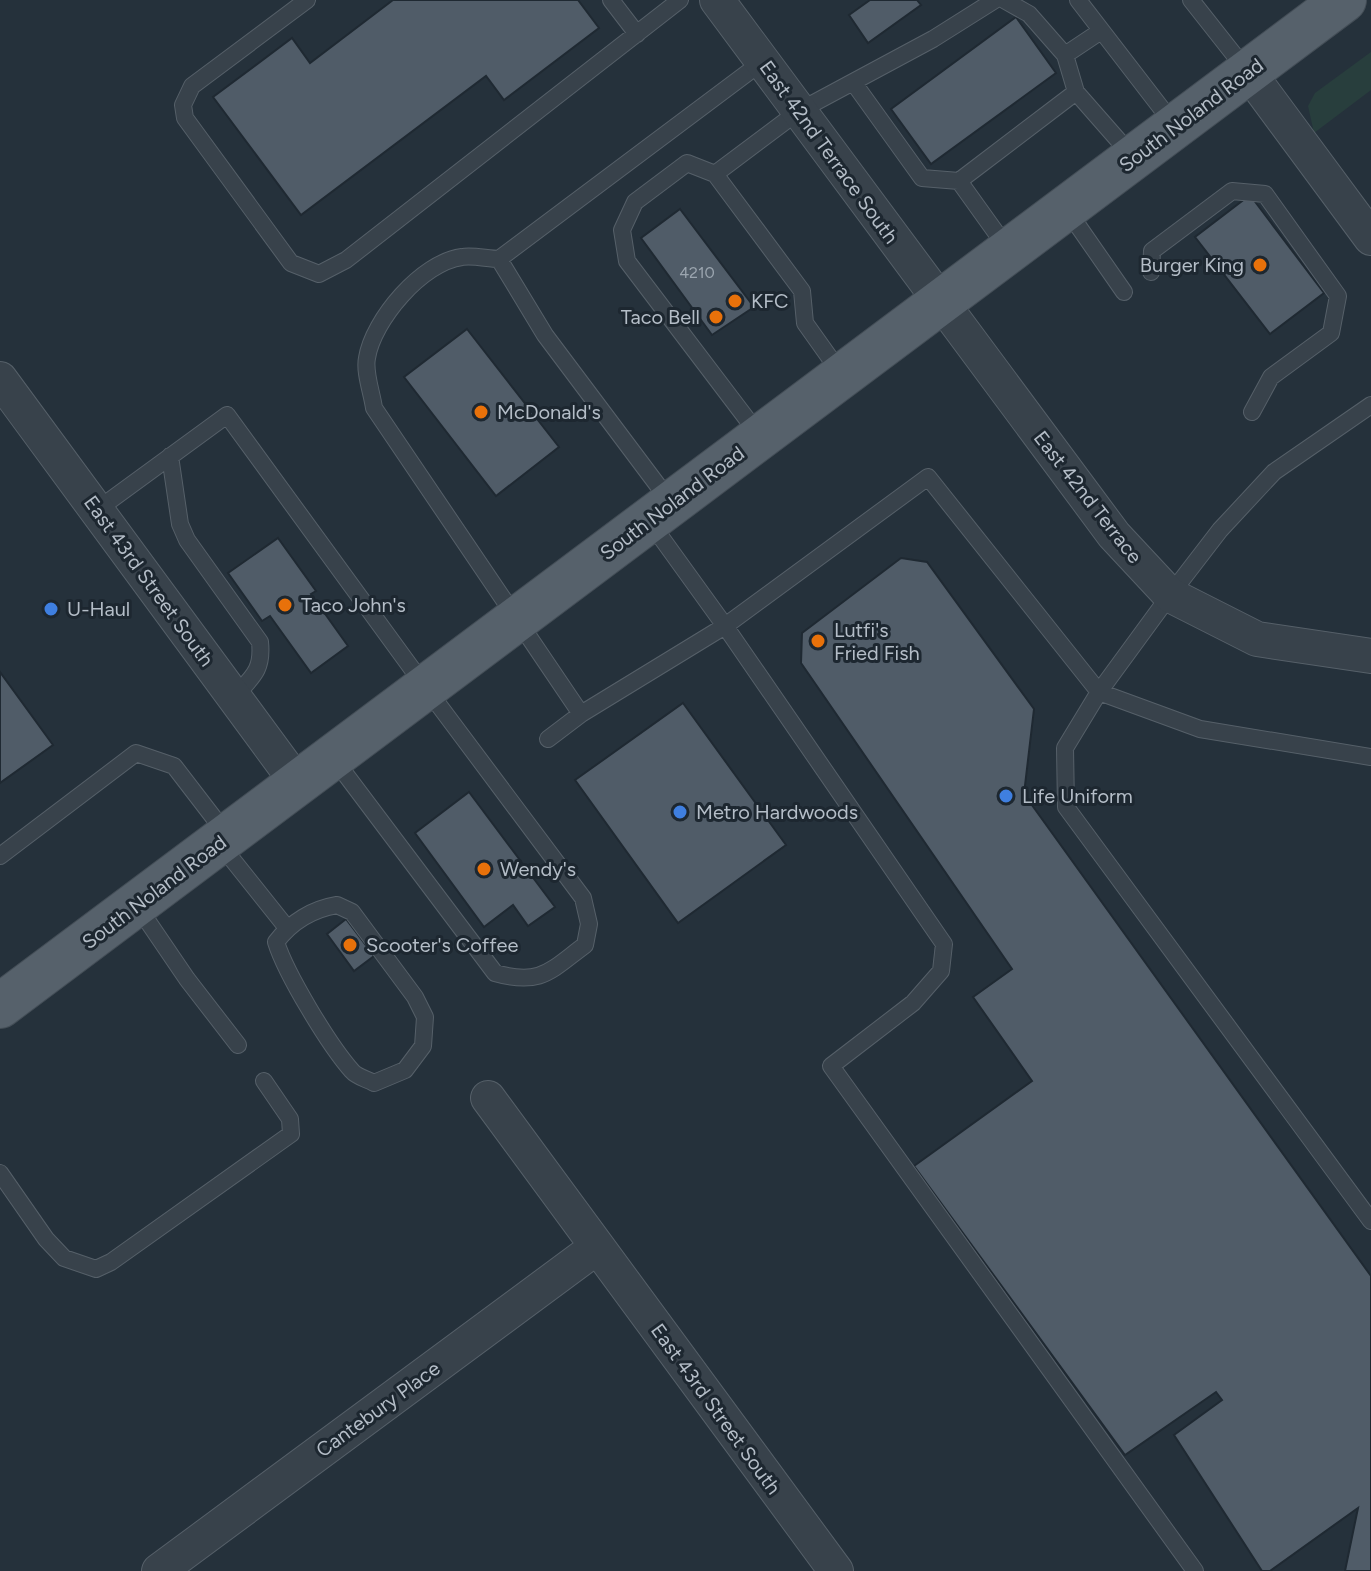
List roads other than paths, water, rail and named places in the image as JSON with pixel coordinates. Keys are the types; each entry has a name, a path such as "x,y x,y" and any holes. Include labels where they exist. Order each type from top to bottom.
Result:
{"main road":[{"name":"South Noland Road","path":"0,1006 1344,0"}],"street":[{"name":"East 42nd Terrace South","path":"717,0 941,303"},
{"path":"1249,73 1371,238"},
{"name":"East 42nd Terrace","path":"941,303 1114,535 1170,595 1257,639 1371,656"},
{"name":"East 43rd Street South","path":"0,379 298,784"},
{"name":"East 43rd Street South","path":"488,1098 836,1571"},
{"name":"Cantebury Place","path":"159,1571 597,1247"}],"lane":[{"path":"307,0 192,86 183,105 185,118 291,263 319,274 346,260 680,0"},
{"path":"611,0 637,34"},
{"path":"715,174 799,111 933,39 995,0"},
{"path":"1004,0 1029,14 1065,55 1076,92 1134,158"},
{"path":"1078,0 1176,127"},
{"path":"1191,0 1249,73"},
{"path":"1065,55 1101,31"},
{"path":"581,714 519,618 374,408 366,359 383,319 406,290 432,269 461,257 499,259 762,62"},
{"path":"853,82 922,178 959,181 1076,92"},
{"path":"760,438 627,261 622,230 635,202 687,163 715,174 802,291 805,323 843,376"},
{"path":"959,181 1010,251"},
{"path":"1151,272 1152,251 1232,191 1265,194 1338,296 1331,333 1271,377 1252,412"},
{"path":"1066,209 1124,292"},
{"path":"499,259 660,512 725,626 944,944 941,971 913,1003 831,1066 1195,1571"},
{"path":"1371,405 1274,472 1220,530 1099,692 1065,748 1066,807 1371,1221"},
{"path":"97,510 227,415 583,898 589,924 585,945 544,976 518,980 495,973 333,758"},
{"path":"170,456 180,524 187,540 260,642 262,658 258,671 234,697"},
{"path":"548,739 581,714 725,626 928,477 1099,692 1200,729 1371,757"},
{"path":"0,856 136,753 174,766 287,928"},
{"path":"137,904 187,979 238,1045"},
{"path":"337,905 352,912 415,997 425,1017 423,1046 405,1070 374,1083 354,1074 321,1027 281,959 276,942 287,928 320,908 337,905"},
{"path":"0,1173 46,1239 64,1258 96,1269 111,1262 291,1134 290,1119 264,1081"}],"place":[{"name":"Burger King","path":"1260,265"},
{"name":"KFC","path":"735,301"},
{"name":"Taco Bell","path":"716,317"},
{"name":"McDonald's","path":"481,412"},
{"name":"Taco John's","path":"285,605"},
{"name":"U-Haul","path":"51,609"},
{"name":"Lutfi's Fried Fish","path":"818,641"},
{"name":"Life Uniform","path":"1006,796"},
{"name":"Metro Hardwoods","path":"680,812"},
{"name":"Wendy's","path":"484,869"},
{"name":"Scooter's Coffee","path":"350,945"}]}
